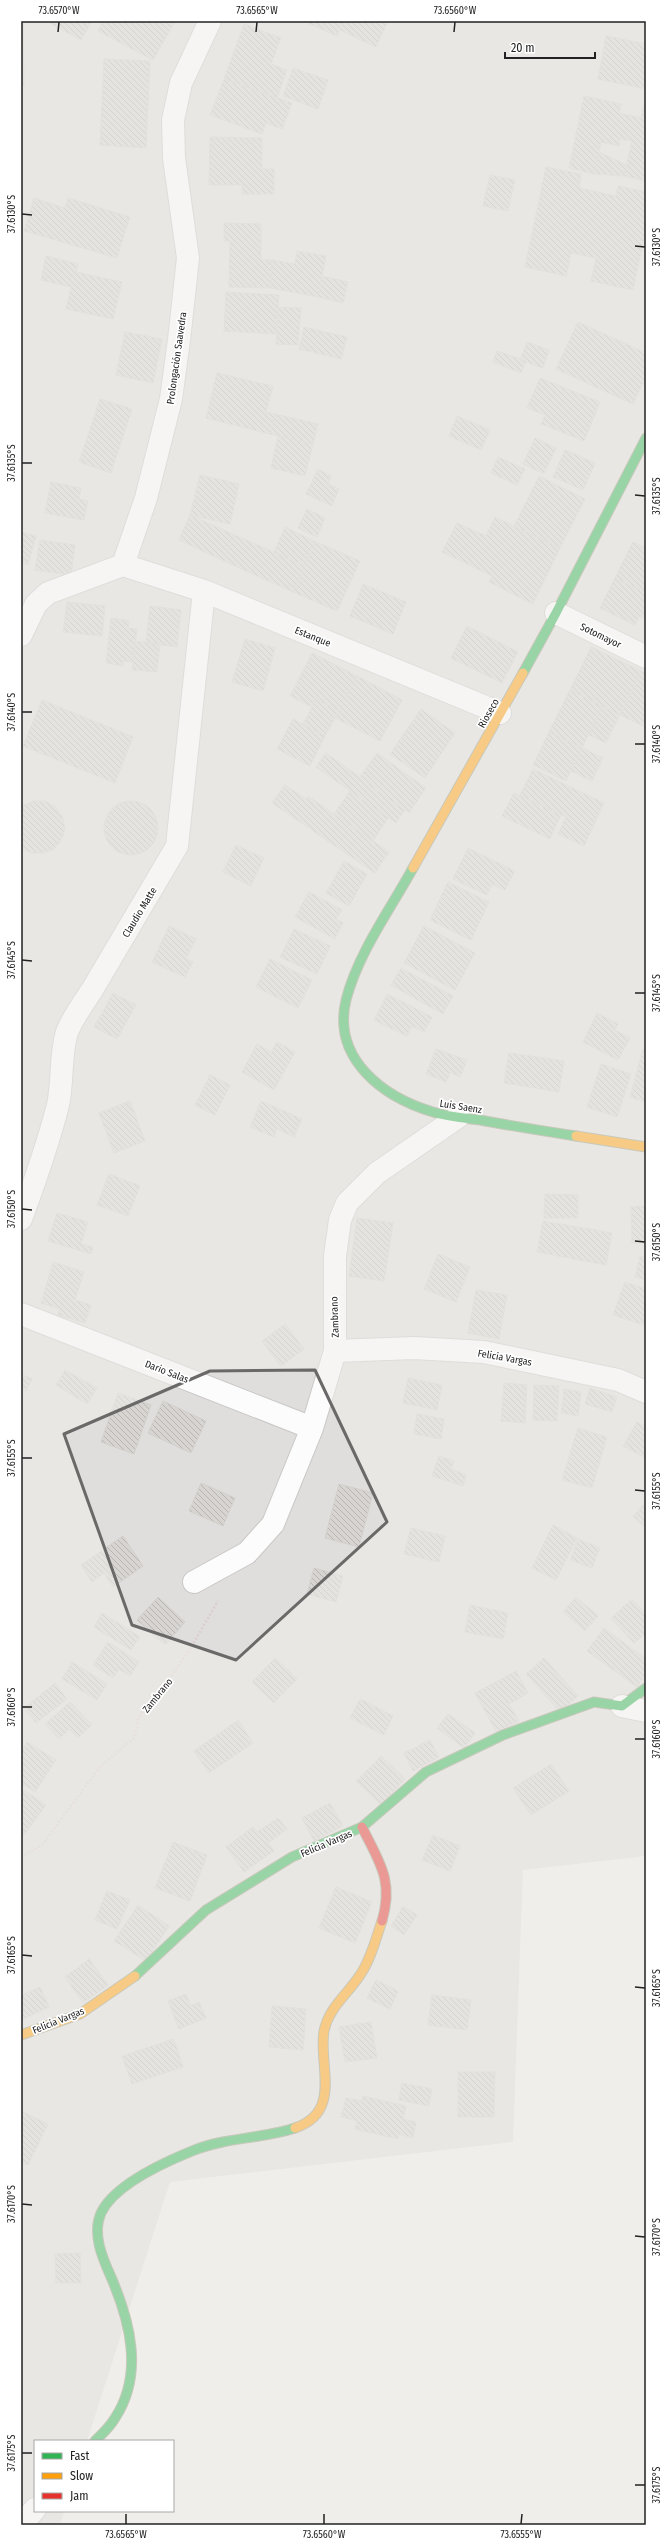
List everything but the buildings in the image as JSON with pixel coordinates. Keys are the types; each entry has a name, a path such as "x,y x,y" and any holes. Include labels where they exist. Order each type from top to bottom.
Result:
{"street":[{"name":"Prolongación Saavedra","path":"123,565 146,498 171,399 188,258 174,158 172,120 181,83 210,21"},
{"name":"Rioseco","path":"347,998 359,965 556,613 646,438"},
{"name":"Estanque","path":"123,565 204,591 500,713"},
{"path":"21,635 36,604 48,593 123,565"},
{"name":"Claudio Matte","path":"21,1219 46,1150 60,1095 67,1033 77,1012 92,990 177,846 198,632 204,591"},
{"name":"Sotomayor","path":"556,613 646,657"},
{"name":"Luis Saenz","path":"347,998 344,1015 346,1038 358,1067 369,1080 382,1090 410,1105 434,1113 646,1147"},
{"name":"Zambrano","path":"194,1582 247,1553 273,1524 312,1428 335,1351 335,1256 340,1220 347,1203 377,1173 458,1117"},
{"name":"Dario Salas","path":"21,1314 312,1428"},
{"name":"Felicia Vargas","path":"335,1351 414,1348 484,1352 618,1380 646,1392"},
{"path":"622,1706 646,1688"},
{"name":"Felicia Vargas","path":"21,2035 80,2014 134,1977 206,1910 292,1857 362,1827 426,1772 503,1735 594,1702 622,1706"},
{"path":"622,1706 646,1711"},
{"path":"96,2440 115,2419 122,2402 132,2361 131,2339 117,2290 102,2260 98,2241 101,2214 108,2202 128,2185 195,2148 281,2131 309,2122 317,2113 326,2093 328,2078 326,2024 342,1996 362,1973 387,1903 387,1886 362,1827"},
{"path":"21,2525 34,2510"}],"path":[{"name":"Zambrano","path":"21,1857 42,1845 100,1767 134,1738 139,1716 159,1694 194,1643 219,1600"}],"highlighted area":[{"path":"315,1370 387,1522 236,1660 132,1625 64,1434 210,1371"}],"shaded area":[{"path":"21,21 646,21 646,1856 523,1870 513,2142 170,2182 87,2440 34,2440 34,2512 64,2512 60,2525 21,2525"}],"traffic: fast":[{"path":"523,673 556,613 646,438"},
{"path":"413,868 375,932 358,965 351,983 346,1000 344,1021 347,1040 354,1057 380,1086 414,1105 433,1112 576,1136"},
{"path":"135,1976 206,1910 292,1857 362,1827 426,1772 503,1735 594,1702 622,1706 646,1688"},
{"path":"96,2440 111,2424 124,2401 129,2384 131,2366 131,2348 124,2311 104,2262 99,2245 98,2221 101,2213 117,2193 128,2184 168,2161 205,2146 231,2140 282,2132 295,2128"}],"traffic: slow":[{"path":"413,868 523,673"},
{"path":"576,1136 646,1147"},
{"path":"295,2128 310,2121 319,2111 324,2099 325,2072 323,2044 326,2022 334,2008 364,1969 382,1921"},
{"path":"21,2035 80,2014 135,1976"}],"traffic: jam":[{"path":"362,1827 383,1872 386,1894 382,1921"}]}
